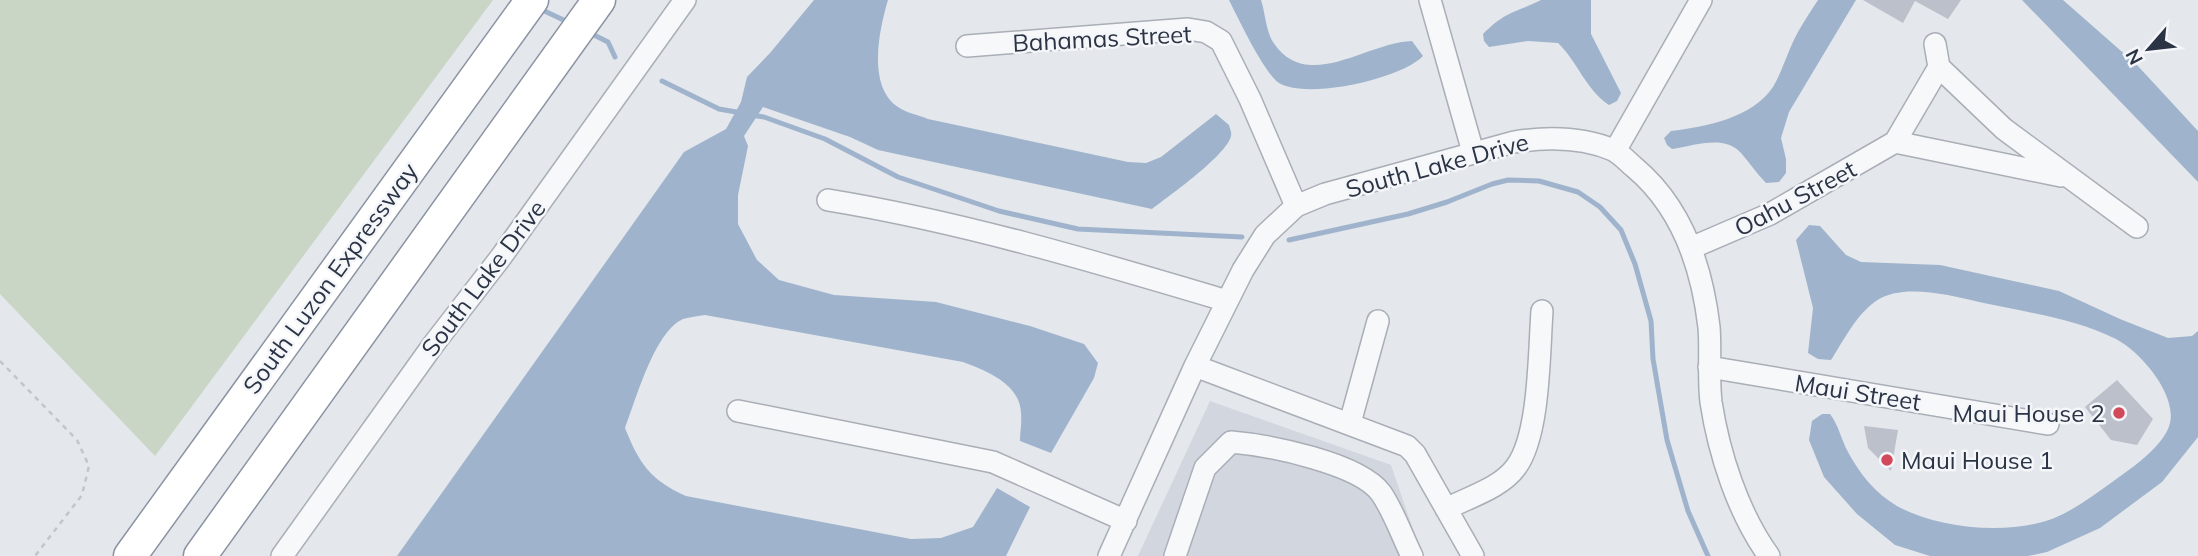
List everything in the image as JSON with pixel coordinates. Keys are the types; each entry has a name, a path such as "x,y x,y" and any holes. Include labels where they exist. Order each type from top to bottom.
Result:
{"highway":[{"name":"South Luzon Expressway","path":"130,556 532,0"},
{"path":"200,556 599,0"}],"street":[{"name":"South Lake Drive","path":"282,556 685,0"},
{"path":"1430,0 1474,152"},
{"path":"1615,151 1701,0"},
{"name":"Bahamas Street","path":"967,46 1188,29 1206,32 1221,41 1250,99 1296,206"},
{"path":"1935,44 1939,66 2004,129 2137,227"},
{"path":"1939,66 1895,142 2066,177"},
{"name":"South Lake Drive","path":"1109,556 1195,366 1243,270 1265,235 1296,206 1325,194 1474,152 1541,138 1573,140 1615,151 1650,180 1681,225 1691,248 1709,327 1711,402 1721,446 1748,521 1769,556"},
{"name":"Oahu Street","path":"1691,248 1770,214 1895,142"},
{"path":"828,200 886,209 1034,246 1227,301"},
{"path":"1446,509 1501,481 1516,467 1527,443 1533,412 1542,311"},
{"path":"1350,423 1378,321"},
{"path":"1195,366 1407,446 1416,454 1473,556"},
{"name":"Maui Street","path":"1709,367 2048,424"},
{"path":"738,411 993,461 1125,521"},
{"path":"1175,556 1205,468 1231,442 1319,460 1362,475 1380,492 1412,556"}],"path":[{"path":"0,361 77,440 89,466 82,495 35,556"}],"shaded area":[{"path":"1210,401 1391,465 1422,556 1138,556"}],"green space":[{"path":"0,0 493,0 155,456 0,294"}],"water":[{"path":"814,0 888,0 879,42 882,86 888,98 898,107 928,119 1128,162 1146,163 1161,157 1216,114 1229,125 1231,136 1219,154 1152,209 878,150 850,137 763,107 744,136 748,146 738,195 738,224 757,260 779,280 834,295 936,302 1030,326 1084,344 1098,363 1094,378 1051,453 1020,441 1019,403 1009,386 992,374 963,362 705,315 691,317 673,326 663,338 647,368 625,428 641,461 663,484 686,496 911,539 941,538 973,527 997,488 1030,507 1006,556 397,556 684,152 726,129 741,102 747,77"},
{"path":"1229,0 1261,0 1273,42 1287,57 1303,64 1320,65 1395,43 1412,41 1423,56 1395,72 1353,85 1292,88 1279,83 1266,68"},
{"path":"1541,0 1591,0 1591,34 1621,93 1617,101 1609,105 1601,99 1558,43 1528,41 1489,47 1484,41 1483,34 1498,21"},
{"path":"1818,0 1856,0 1789,112 1781,138 1786,173 1779,182 1766,183 1741,153 1726,144 1708,143 1672,149 1667,145 1664,138 1671,131 1727,119 1764,98 1773,87 1794,39"},
{"path":"2022,0 2063,0 2137,65 2198,131 2198,182"},
{"path":"1809,225 1820,226 1846,255 1861,262 1940,265 2059,291 2168,338 2192,336 2198,331 2198,437 2162,482 2100,528 2047,552 2028,556 1930,556 1895,545 1857,514 1824,477 1809,440 1812,421 1822,414 1830,414 1857,468 1889,501 1932,520 1994,528 2015,527 2052,519 2100,491 2137,464 2164,437 2171,417 2169,404 2157,378 2147,365 2116,339 2066,321 1926,292 1899,293 1876,301 1856,321 1831,360 1818,359 1808,353 1813,308 1796,240"}],"building":[{"path":"1863,0 1961,0 1948,19 1915,1 1903,23"},
{"name":"Maui House 2","path":"2117,380 2153,419 2137,445 2111,440 2085,407"},
{"name":"Maui House 1","path":"1864,426 1898,430 1891,471 1868,448"}],"waterway":[{"path":"538,8 570,23"},
{"path":"588,32 608,42 615,57"},
{"path":"662,81 719,109 742,113"},
{"path":"751,115 764,117 825,139 898,177 999,211 1078,229 1242,237"},
{"path":"1289,240 1408,214 1508,180 1539,181 1578,192 1600,207 1621,230 1635,264 1651,321 1653,359 1667,440 1688,511 1708,556"}],"place":[{"name":"Maui House 2","path":"2119,413"},
{"name":"Maui House 1","path":"1887,460"}]}
